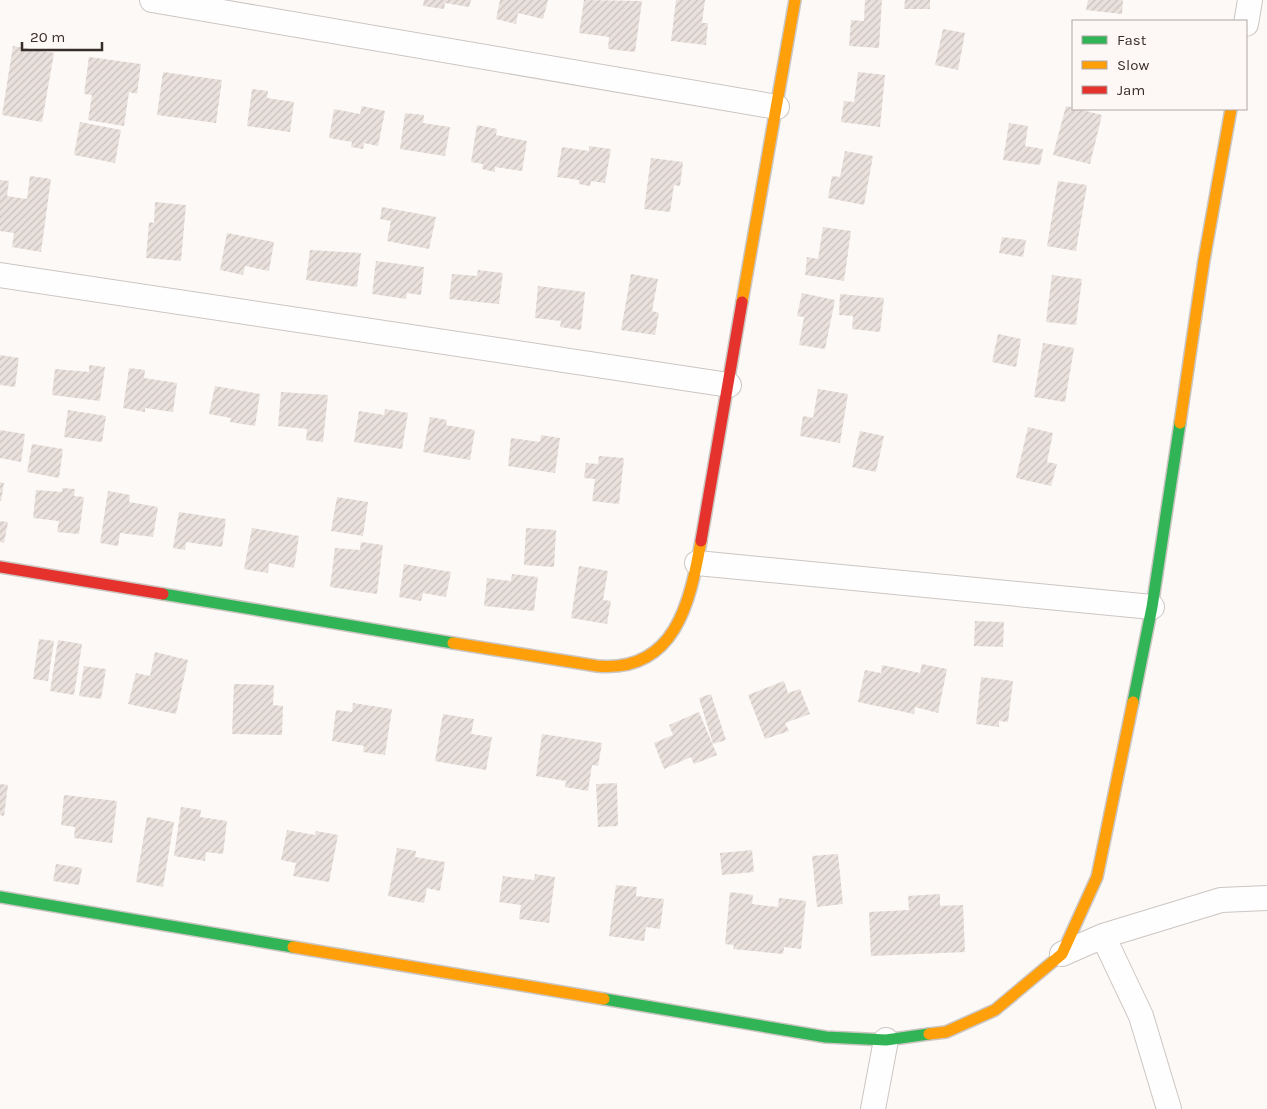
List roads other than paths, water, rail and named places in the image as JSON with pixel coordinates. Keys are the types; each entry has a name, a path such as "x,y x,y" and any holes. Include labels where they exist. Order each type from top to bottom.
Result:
{"street":[{"path":"152,0 776,108"},
{"path":"0,567 588,665 622,666 651,657 670,640 684,612 698,563 795,0"},
{"path":"1247,20 1250,0"},
{"path":"1062,954 1097,877 1152,607 1204,260 1231,110"},
{"path":"0,275 729,385"},
{"path":"698,563 1152,607"},
{"path":"0,897 826,1036 886,1040 946,1032 996,1010 1062,954 1103,936 1221,900 1267,898"},
{"path":"1103,936 1141,1016 1169,1109"},
{"path":"873,1109 886,1040"}]}
